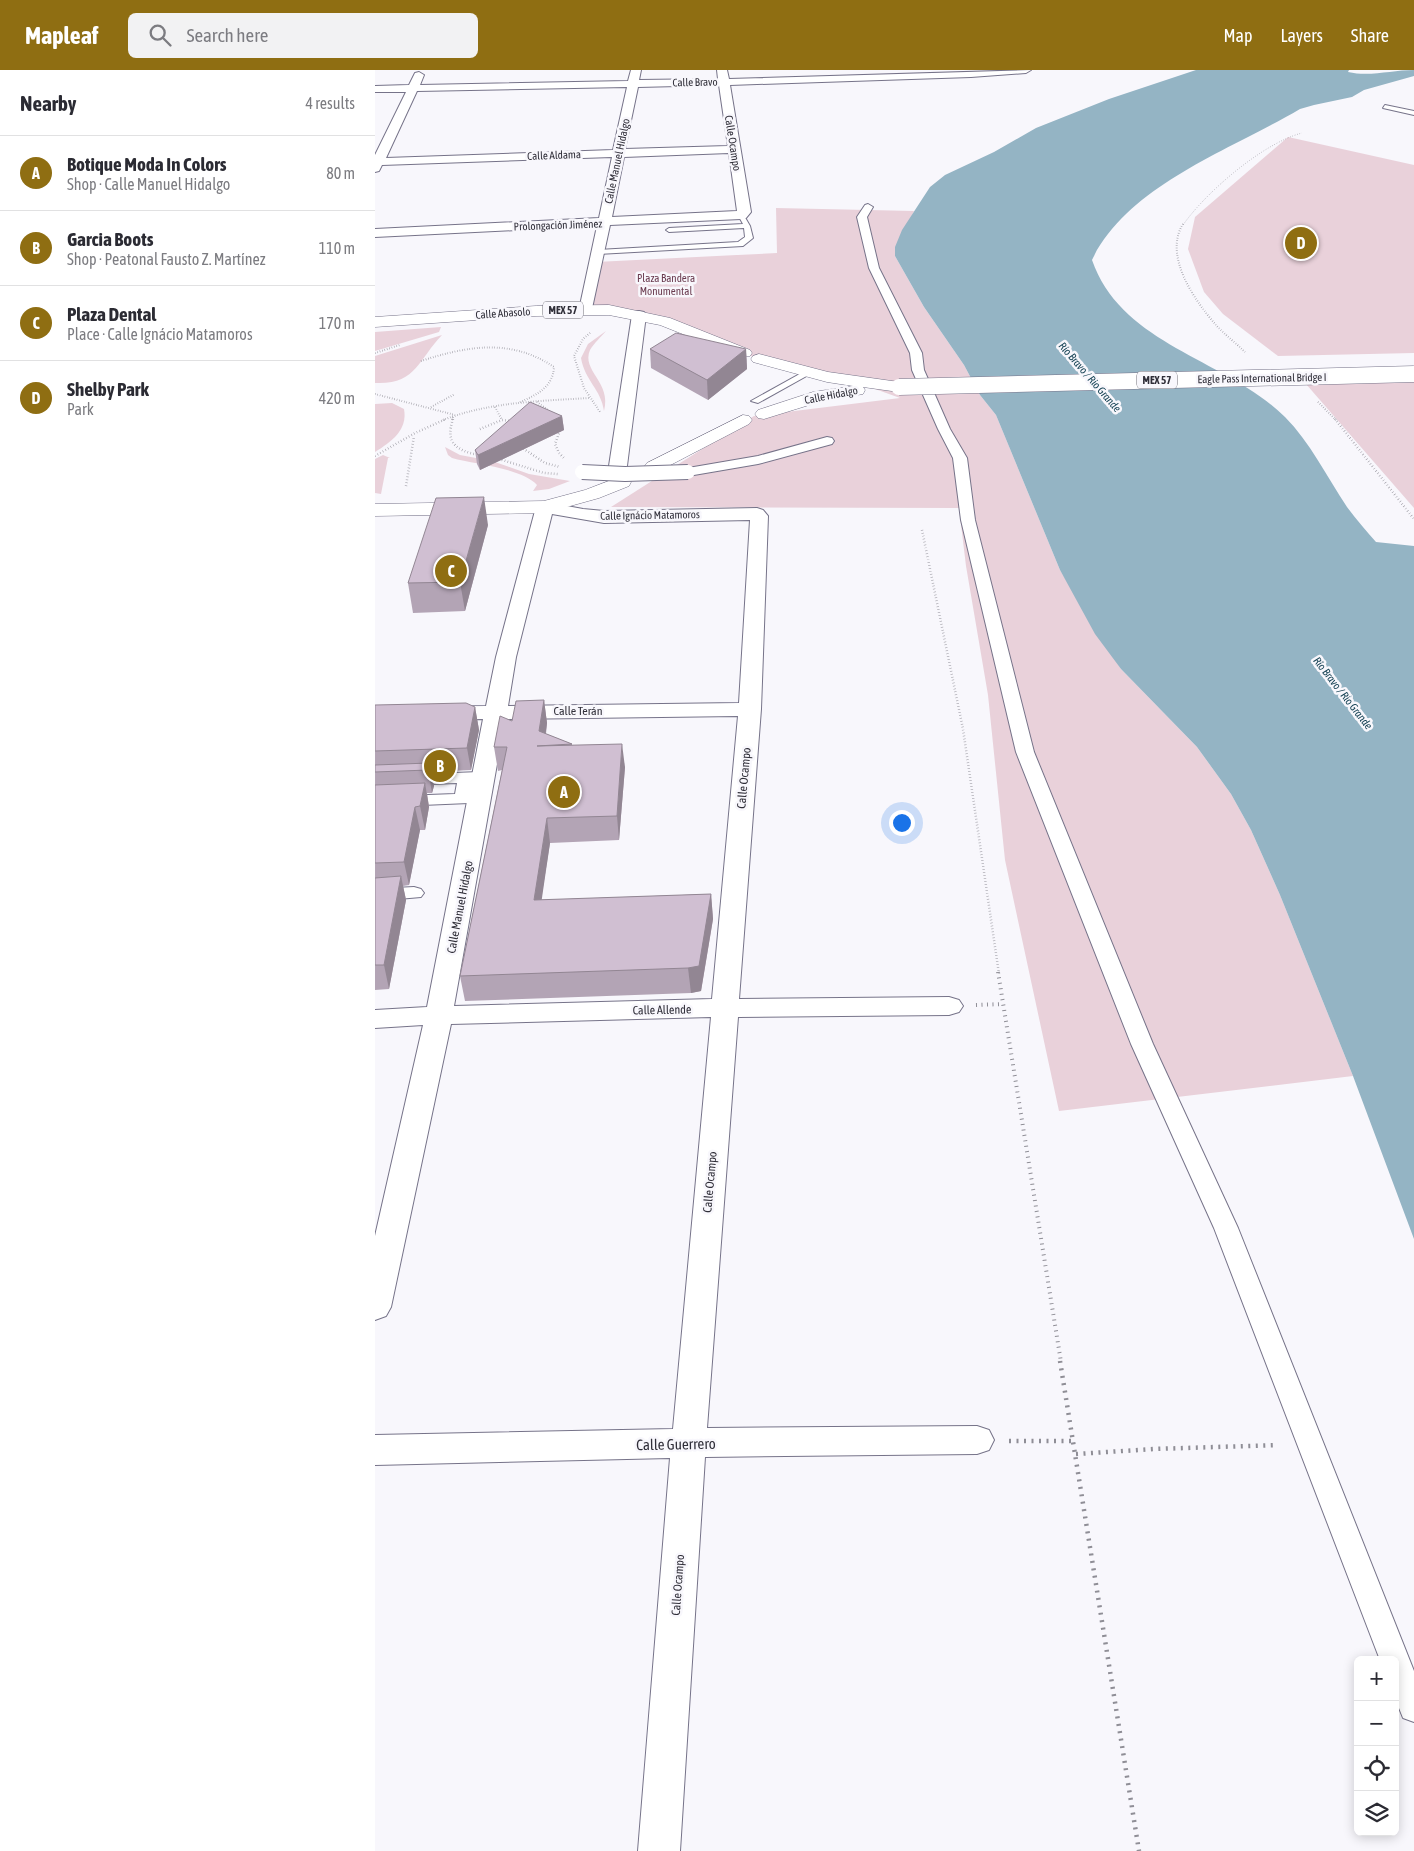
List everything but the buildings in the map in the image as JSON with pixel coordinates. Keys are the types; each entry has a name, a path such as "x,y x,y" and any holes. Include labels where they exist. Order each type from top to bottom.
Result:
{"main road":[{"name":"Calle Abasolo","path":"375,322 609,310 639,315 680,327 752,356 808,373 899,387"},
{"name":"Eagle Pass International Bridge I","path":"899,387 1414,374"},
{"name":"Calle Hidalgo","path":"759,407 843,391 899,387"},
{"path":"653,467 743,420"},
{"name":"Calle Ignácio Matamoros","path":"375,510 545,507 618,479"}],"street":[{"path":"376,164 422,70"},
{"name":"Calle Manuel Hidalgo","path":"586,310 636,70"},
{"name":"Calle Bravo","path":"375,89 633,83 723,76 1014,72 1026,70"},
{"name":"Calle Ocampo","path":"723,76 744,220"},
{"name":"Calle Aldama","path":"376,164 734,149"},
{"path":"868,207 862,217 874,268 916,353 918,370 944,429 960,458 968,520 1025,752 1143,1044 1226,1228 1393,1656"},
{"name":"Prolongación Jiménez","path":"375,233 604,223 744,220"},
{"path":"618,479 639,315"},
{"path":"582,472 625,474 688,472 760,461 827,441"},
{"name":"Calle Manuel Hidalgo","path":"375,1307 439,1015 476,777 497,711 506,657 545,507"},
{"name":"Calle Ignácio Matamoros","path":"545,507 583,515 604,517 757,514"},
{"name":"Calle Ocampo","path":"659,1851 689,1443 750,709 759,516 757,514"},
{"name":"Calle Terán","path":"375,714 750,709"},
{"path":"375,781 476,777"},
{"path":"375,802 463,799 476,777"},
{"path":"375,895 414,892"},
{"name":"Calle Allende","path":"375,1019 439,1015 725,1008 949,1006"},
{"name":"Calle Guerrero","path":"375,1450 689,1443 977,1440"},
{"path":"1399,1670 1414,1708"}],"lane":[{"path":"1385,107 1414,113"},
{"path":"598,252 740,244 749,238 744,220 669,230"},
{"path":"759,407 808,373"}],"path":[{"path":"1246,353 1217,326 1194,293 1182,270 1176,249 1177,235 1186,220 1230,176 1280,139 1302,133"},
{"path":"593,331 583,339 574,356 579,378 589,398 601,414"},
{"path":"421,361 449,352 491,348 517,350 547,360 554,367 555,375 552,381 532,397 515,404"},
{"path":"375,394 455,416"},
{"path":"430,408 455,394"},
{"path":"375,456 455,416 515,404 589,398"},
{"path":"1312,398 1325,408 1355,443 1414,519"},
{"path":"537,402 549,412"},
{"path":"495,407 502,420"},
{"path":"455,416 449,435 451,442 462,450 481,456"},
{"path":"480,429 502,420 517,422"},
{"path":"561,425 555,444 557,449 564,458 582,472"},
{"path":"406,488 414,435"},
{"path":"521,447 545,463 582,472"},
{"path":"493,458 544,474 582,472"},
{"path":"922,530 963,729 1003,1004 1139,1851"},
{"path":"977,1440 1074,1441"},
{"path":"1076,1454 1154,1449 1312,1444"}],"green space":[{"path":"1288,137 1414,165 1414,353 1278,356 1223,314 1204,292 1188,249 1195,217"},
{"name":"Plaza Bandera Monumental","path":"776,208 914,211 895,256 924,307 964,365 980,395 996,415 1060,570 1121,669 1197,747 1231,794 1251,830 1280,895 1353,1076 1059,1111 1005,860 988,695 966,566 959,508 611,507 754,416 900,398 864,385 753,357 646,315 586,311 596,262 777,253"},
{"path":"441,327 439,332 375,351 375,332"},
{"path":"606,331 592,347 588,357 604,392 604,411 600,397 586,373 581,358 588,344"},
{"path":"442,335 408,375 389,383 375,383 375,356"},
{"path":"1414,381 1414,508 1306,384"},
{"path":"392,403 404,409 405,416 401,429 392,440 375,452 375,404"},
{"path":"445,447 460,455 492,461 529,474 570,481 549,489 533,491 537,485 520,474 497,467 452,458 448,455"},
{"path":"383,455 390,458 388,458 381,494 375,493 375,459"}],"water":[{"name":"Río Bravo / Rio Grande","path":"1196,70 1349,70 1348,72 1373,74 1414,70 1414,76 1364,90 1352,97 1300,109 1184,172 1155,190 1130,211 1108,234 1092,260 1106,289 1126,313 1150,332 1177,349 1261,397 1285,417 1310,449 1347,507 1376,542 1414,546 1414,1239 1353,1076 1280,895 1251,830 1231,794 1197,747 1121,669 1095,634 1060,570 996,415 980,395 964,365 924,307 895,256 895,247 902,230 930,187 945,175 994,152 1036,128 1109,99"}],"place":[{"name":"Shelby Park","path":"1301,243"},
{"name":"Plaza Dental","path":"451,571"},
{"name":"Garcia Boots","path":"440,766"},
{"name":"Botique Moda In Colors","path":"564,792"}]}
